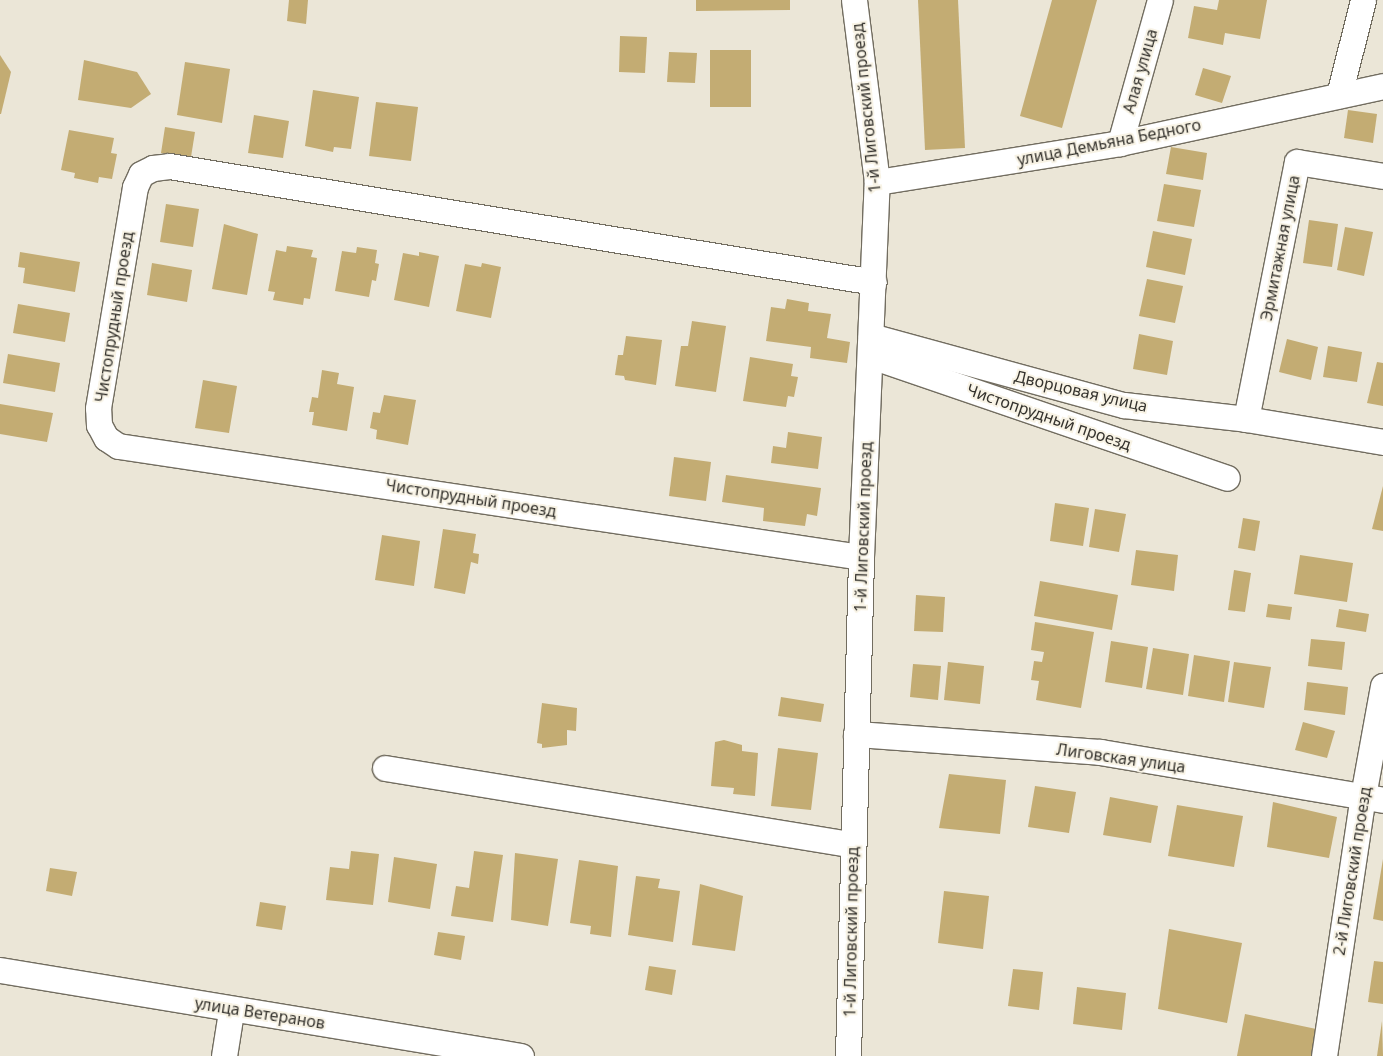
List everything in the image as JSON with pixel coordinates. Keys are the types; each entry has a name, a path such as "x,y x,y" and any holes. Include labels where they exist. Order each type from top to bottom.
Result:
{"street":[{"name":"1-й Лиговский проезд","path":"848,1056 861,557 877,182 854,0"},
{"name":"Алая улица","path":"1120,143 1160,0"},
{"path":"1339,96 1362,0"},
{"name":"улица Демьяна Бедного","path":"877,182 1120,143 1383,86"},
{"name":"Эрмитажная улица","path":"1246,419 1297,162 1383,176"},
{"name":"Чистопрудный проезд","path":"861,557 118,446 106,438 99,425 98,408 135,187 141,174 153,168 169,166 874,282"},
{"name":"Дворцовая улица","path":"871,346 1124,404 1246,419 1383,442"},
{"name":"Чистопрудный проезд","path":"871,346 1227,478"},
{"name":"2-й Лиговский проезд","path":"1324,1056 1373,798 1383,686"},
{"name":"Лиговская улица","path":"856,734 1100,752 1373,798"},
{"path":"386,768 854,845"},
{"name":"улица Ветеранов","path":"0,970 521,1056"},
{"name":"улица Ветеранов","path":"0,978 437,1056"},
{"path":"224,1056 230,1018"}],"building":[{"path":"289,0 308,0 306,24 287,21"},
{"path":"696,0 790,0 790,10 696,11"},
{"path":"918,0 958,0 965,148 925,150"},
{"path":"1052,0 1097,0 1062,128 1020,116"},
{"path":"1219,0 1267,0 1260,39 1225,33 1223,45 1188,38 1194,6 1217,10"},
{"path":"620,36 647,37 645,73 619,72"},
{"path":"710,50 751,50 751,107 710,107"},
{"path":"669,52 697,53 695,83 667,82"},
{"path":"0,55 11,72 1,114 0,114"},
{"path":"84,60 137,72 151,94 131,108 78,100"},
{"path":"185,62 230,69 222,123 177,115"},
{"path":"1203,68 1231,76 1222,103 1195,95"},
{"path":"313,90 359,97 351,149 334,147 333,152 305,146"},
{"path":"376,102 418,107 411,161 369,156"},
{"path":"1348,110 1377,114 1373,143 1344,138"},
{"path":"254,115 289,121 283,158 248,153"},
{"path":"165,127 195,132 191,157 161,153"},
{"path":"69,130 114,138 111,153 117,154 112,179 99,177 98,183 74,178 75,173 61,170"},
{"path":"1171,147 1207,153 1203,180 1166,174"},
{"path":"1164,184 1201,190 1194,227 1157,221"},
{"path":"166,204 199,209 193,247 160,242"},
{"path":"1309,220 1338,224 1332,267 1303,263"},
{"path":"224,224 258,234 247,295 212,289"},
{"path":"1345,227 1373,232 1364,276 1337,270"},
{"path":"1153,231 1192,239 1185,275 1146,267"},
{"path":"287,246 313,250 311,257 317,258 310,299 304,298 303,305 273,300 275,292 268,291 276,250 286,252"},
{"path":"357,247 377,250 375,263 379,264 376,281 372,280 369,297 335,291 342,251 356,253"},
{"path":"20,252 80,262 75,292 23,283 25,268 18,267"},
{"path":"419,252 439,256 429,307 394,300 403,253 419,256"},
{"path":"152,263 192,270 187,302 147,295"},
{"path":"482,263 501,267 491,318 456,311 465,264 481,267"},
{"path":"1147,279 1183,286 1175,323 1139,316"},
{"path":"787,299 809,303 808,311 831,314 827,338 850,342 847,363 810,358 811,347 766,341 771,307 785,309"},
{"path":"18,304 70,313 65,342 13,333"},
{"path":"692,321 726,326 716,392 675,386 681,346 688,346"},
{"path":"1139,334 1173,341 1167,375 1133,369"},
{"path":"626,336 662,340 656,385 625,380 624,376 615,375 618,355 623,355"},
{"path":"1287,339 1318,347 1311,380 1279,372"},
{"path":"1328,346 1362,352 1357,382 1323,377"},
{"path":"8,354 60,363 55,392 3,383"},
{"path":"750,357 793,364 791,376 798,377 794,397 788,396 786,407 743,401"},
{"path":"1377,362 1383,363 1383,406 1367,403"},
{"path":"322,370 339,373 337,384 354,387 347,431 312,425 314,412 309,412 312,397 318,398"},
{"path":"203,380 237,386 229,433 195,428"},
{"path":"384,395 416,400 408,445 376,439 377,430 370,428 373,412 380,413"},
{"path":"0,404 53,413 47,442 0,434"},
{"path":"788,432 822,437 818,469 771,463 773,446 786,448"},
{"path":"674,457 711,462 706,501 669,496"},
{"path":"726,475 821,488 817,516 807,514 805,526 763,521 764,508 722,502"},
{"path":"1383,486 1383,531 1372,529"},
{"path":"1055,503 1089,508 1083,546 1050,541"},
{"path":"1095,509 1126,514 1119,552 1089,547"},
{"path":"1243,518 1260,521 1255,551 1238,548"},
{"path":"443,529 476,534 473,553 479,554 478,564 471,562 465,594 434,588"},
{"path":"382,535 420,541 414,586 375,580"},
{"path":"1136,550 1178,555 1174,591 1131,585"},
{"path":"1300,555 1353,563 1347,602 1294,594"},
{"path":"1234,570 1251,573 1245,612 1228,610"},
{"path":"1040,581 1118,595 1112,630 1034,616"},
{"path":"916,595 945,597 943,632 914,631"},
{"path":"1268,604 1292,607 1290,620 1266,617"},
{"path":"1339,609 1369,614 1366,632 1336,627"},
{"path":"1035,622 1094,632 1081,708 1036,700 1039,681 1031,680 1034,661 1042,662 1044,652 1031,650"},
{"path":"1311,639 1345,642 1342,670 1308,666"},
{"path":"1111,641 1148,647 1142,688 1105,682"},
{"path":"1153,648 1189,654 1183,695 1146,689"},
{"path":"1194,655 1230,661 1224,702 1188,696"},
{"path":"948,662 984,666 980,704 944,700"},
{"path":"1234,662 1271,667 1264,708 1228,702"},
{"path":"913,664 941,666 938,700 910,697"},
{"path":"1307,682 1348,687 1345,715 1304,710"},
{"path":"781,697 824,704 821,722 778,716"},
{"path":"542,703 577,708 576,731 567,730 567,745 542,748 542,744 537,743"},
{"path":"1303,722 1335,731 1327,758 1295,750"},
{"path":"724,740 742,745 742,751 758,753 755,796 733,794 734,788 711,786 715,742"},
{"path":"778,748 818,753 811,810 771,806"},
{"path":"949,774 1006,780 1000,834 939,828"},
{"path":"1035,786 1076,792 1069,833 1028,827"},
{"path":"1110,797 1158,806 1151,843 1103,835"},
{"path":"1273,802 1337,817 1329,858 1267,847"},
{"path":"1177,805 1243,816 1234,867 1168,856"},
{"path":"351,851 379,854 373,905 326,900 330,867 349,869"},
{"path":"474,851 503,855 493,922 451,916 456,886 469,888"},
{"path":"515,853 558,859 548,926 511,920"},
{"path":"394,857 437,864 430,909 388,902"},
{"path":"1383,859 1383,921 1373,919"},
{"path":"579,860 618,866 611,937 590,934 591,926 570,923"},
{"path":"50,868 77,872 72,896 46,891"},
{"path":"636,876 660,879 658,888 680,891 673,942 628,935"},
{"path":"700,884 743,896 735,951 692,945"},
{"path":"944,891 989,896 983,949 938,943"},
{"path":"260,902 286,906 282,930 256,926"},
{"path":"1169,929 1242,943 1227,1023 1158,1009"},
{"path":"438,932 465,936 461,960 434,955"},
{"path":"1374,961 1383,962 1383,1004 1368,1002"},
{"path":"649,966 676,970 672,995 645,990"},
{"path":"1013,969 1043,972 1039,1010 1008,1006"},
{"path":"1077,987 1126,993 1122,1030 1073,1024"},
{"path":"1245,1014 1321,1030 1316,1056 1237,1056"},
{"path":"1382,1021 1383,1056 1377,1056"}]}
